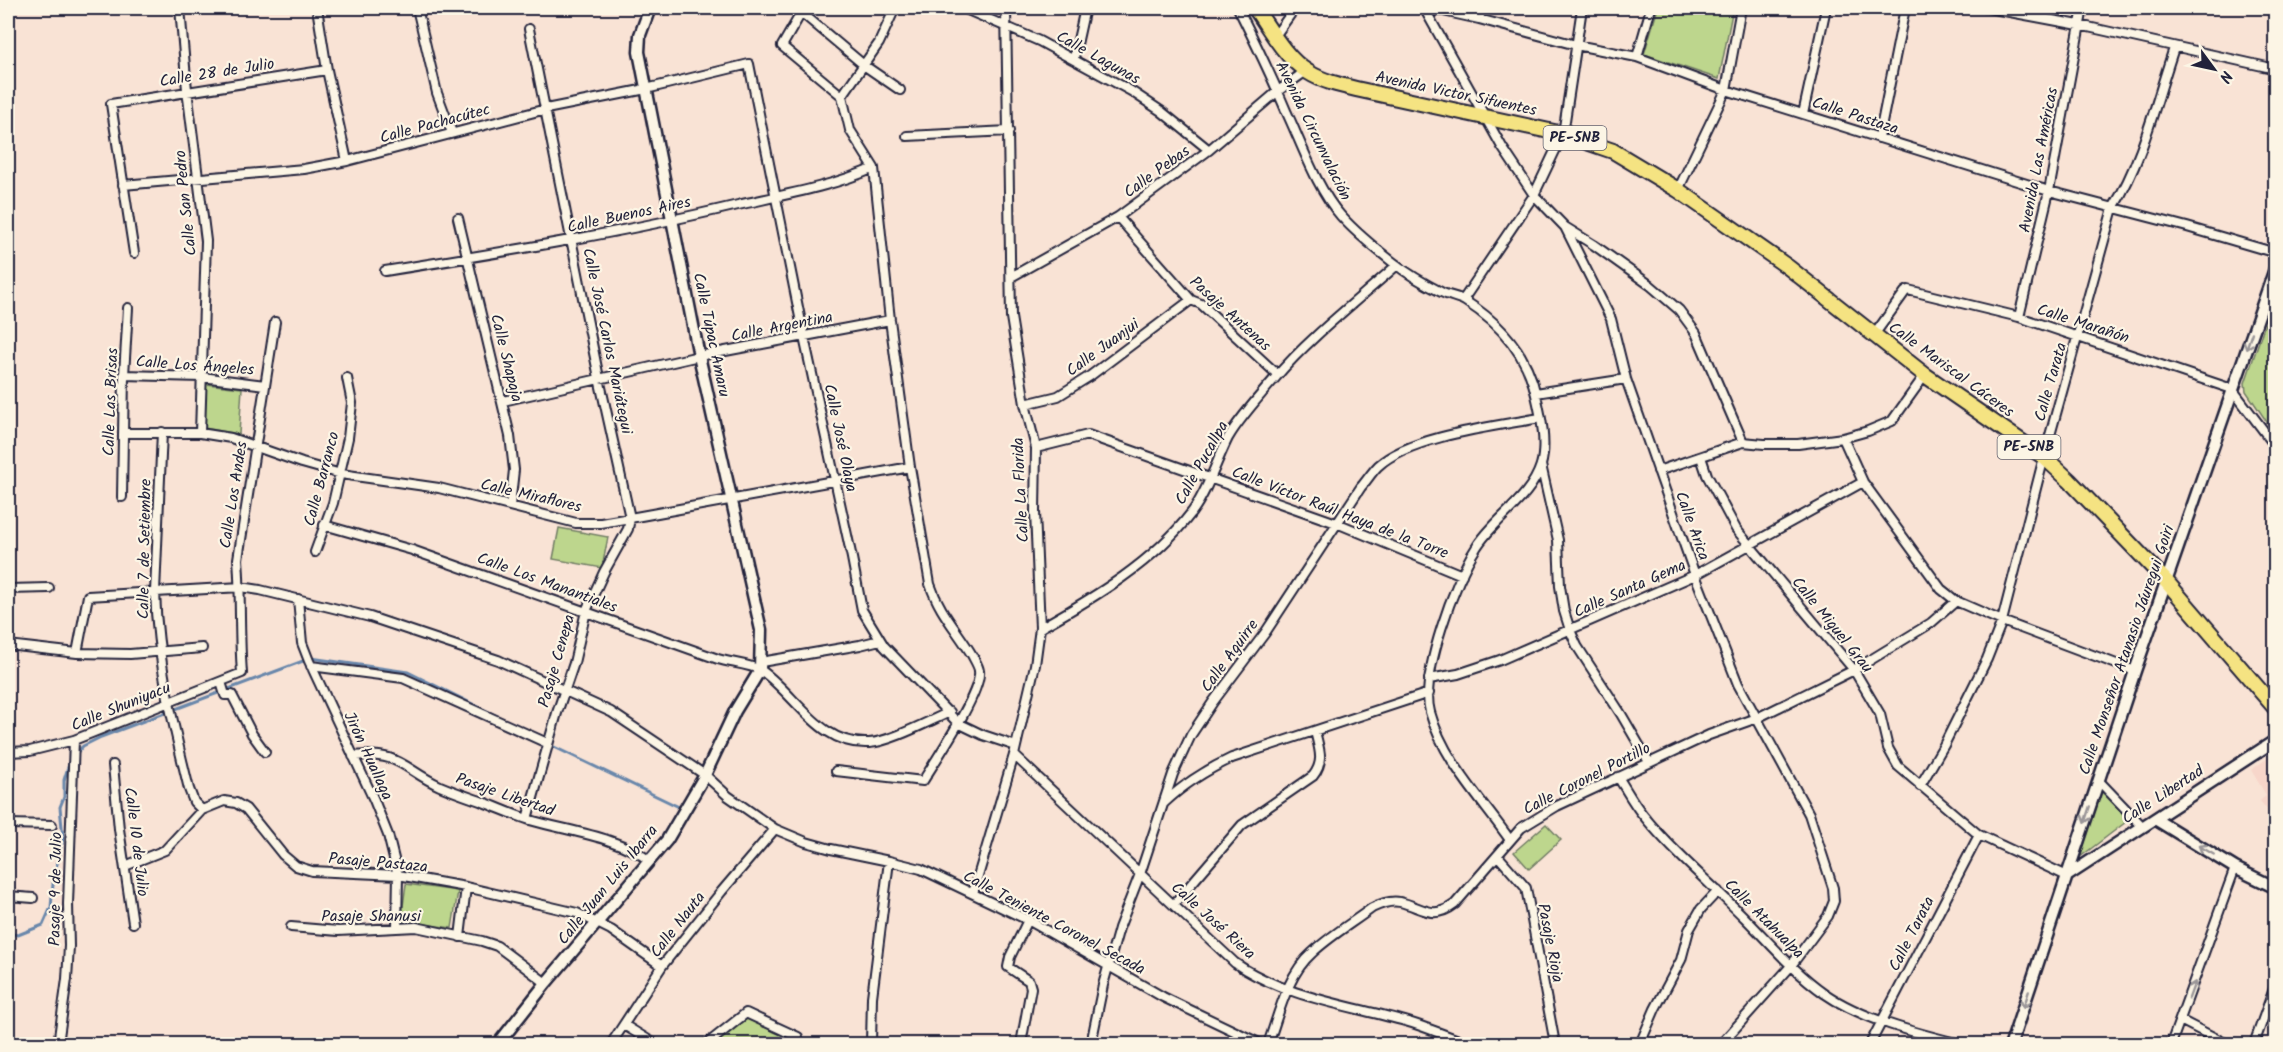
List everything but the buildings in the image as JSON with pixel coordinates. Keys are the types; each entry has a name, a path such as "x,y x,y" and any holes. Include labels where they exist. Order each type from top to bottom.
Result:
{"highway":[{"name":"Avenida Victor Sifuentes","path":"1255,8 1293,61 1324,81 1563,134 1613,151 1678,190 1780,260 1874,334"},
{"name":"Calle Mariscal Cáceres","path":"1874,334 1925,375 2044,457 2166,581"},
{"name":"PE-5NB","path":"2166,581 2276,709"}],"street":[{"name":"Calle San Pedro","path":"180,8 187,90 206,242 200,433"},
{"path":"316,8 347,161"},
{"path":"417,8 437,93 452,133"},
{"name":"Calle Túpac Amaru","path":"650,8 640,35 639,52 699,356 761,630 760,666"},
{"path":"842,96 879,43 895,8"},
{"name":"Calle Lagunas","path":"963,8 1074,58 1151,104 1209,150"},
{"name":"Calle La Florida","path":"973,893 1014,755 1035,665 1040,628 1035,512 1036,448 1025,404 1011,317 1006,8"},
{"path":"1074,58 1085,8"},
{"name":"Avenida Circunvalación","path":"1238,8 1328,198 1341,216 1397,265 1443,293 1463,300 1499,328 1514,344 1524,361 1536,393 1544,446 1541,465 1532,484 1519,501 1496,523 1476,548 1462,576 1436,648 1429,679 1429,709 1447,748 1461,774 1510,840"},
{"path":"1275,36 1295,8"},
{"path":"1479,19 1482,8"},
{"path":"1463,300 1534,195 1563,134 1582,8"},
{"path":"1637,57 1651,8"},
{"path":"1678,190 1726,90 1742,8"},
{"path":"1803,114 1827,8"},
{"path":"1878,138 1905,8"},
{"path":"1988,8 2079,25 2276,69"},
{"name":"Avenida Las Américas","path":"2019,317 2049,191 2083,8"},
{"name":"Calle Pastaza","path":"1425,9 1479,19 1576,45 1637,57 1726,90 2049,191 2276,253"},
{"name":"Calle Arica","path":"1425,9 1484,116 1534,195 1565,227 1611,319 1626,379 1695,575 1738,684 1809,814 1833,888 1833,901 1828,916 1790,967 1721,1044"},
{"path":"836,771 923,781 958,723 978,683 980,671 972,655 944,617 930,584 910,467 890,320 874,168 850,130 842,96 782,45 803,10 865,66 900,90"},
{"name":"Calle José Carlos Mariátegui","path":"529,29 599,378 630,518"},
{"name":"Calle Tarata","path":"1920,786 1944,745 1987,659 2002,621 2044,457 2113,208 2125,188 2174,48"},
{"name":"Calle Pachacútec","path":"123,185 304,169 347,161 546,109 646,89 749,64"},
{"name":"Calle José Olaya","path":"749,64 862,610 880,640 958,723 983,735 1016,746"},
{"name":"Calle 28 de Julio","path":"123,185 111,104 187,90 327,70"},
{"name":"Calle Pebas","path":"1011,277 1118,217 1209,150 1278,91 1306,71"},
{"path":"907,136 1009,130"},
{"name":"Calle Buenos Aires","path":"385,271 572,241 672,221 852,177 874,168"},
{"path":"123,185 134,253"},
{"name":"Pasaje Antenas","path":"1118,217 1191,300 1201,304 1278,375"},
{"name":"Calle Shapaja","path":"458,218 510,436 513,470 510,506"},
{"path":"1565,227 1594,244 1650,285 1679,310 1696,333 1743,442"},
{"name":"Calle Pucallpa","path":"1040,628 1091,599 1124,576 1178,529 1194,510 1229,436 1278,375 1397,265"},
{"name":"Calle Monseñor Atanasio Jáuregui Goiri","path":"2011,1044 2135,671 2276,266"},
{"name":"Calle Marañón","path":"1874,334 1908,290 2019,317 2232,389"},
{"name":"Calle Juanjui","path":"1025,404 1058,396 1089,376 1191,300"},
{"name":"Calle Las Brisas","path":"122,497 124,375 128,308"},
{"name":"Calle Argentina","path":"503,401 699,356 890,320"},
{"name":"Calle Los Andes","path":"242,674 238,630 241,587 238,559 274,322"},
{"name":"Calle Los Ángeles","path":"124,375 202,378 265,385"},
{"path":"1658,471 1743,442 1798,444 1843,438 1868,431 1892,421 1925,375"},
{"name":"Calle Barranco","path":"315,552 340,474 348,438 352,403 347,378"},
{"path":"1536,393 1626,379"},
{"path":"2232,389 2276,447"},
{"name":"Calle Aguirre","path":"1091,1044 1108,965 1119,928 1140,874 1173,774 1191,735 1339,524 1361,487 1378,465 1427,441 1540,418"},
{"name":"Calle 7 de Setiembre","path":"162,432 155,592 160,651 168,703"},
{"name":"Calle Miraflores","path":"123,433 200,433 231,438 340,474 439,488 576,523 601,523 910,467"},
{"name":"Calle Víctor Raúl Haya de la Torre","path":"1036,448 1088,435 1339,524 1462,576"},
{"path":"1843,438 1863,482 1929,575 1956,601 2002,621 2135,671"},
{"name":"Calle Miguel Grau","path":"1701,457 1707,475 1736,529 1854,670 1880,714 1888,748 1898,766 1979,835 2067,876"},
{"path":"1541,465 1558,540 1560,586 1570,630 1577,646 1649,762"},
{"name":"Calle Santa Gema","path":"1429,679 1458,674 1500,660 1695,575 1863,482"},
{"name":"Pasaje Cenepa","path":"527,819 547,743 574,663 586,611 628,529 630,518"},
{"name":"Calle Los Manantiales","path":"324,525 412,550 718,659 760,666"},
{"name":"Calle Teniente Coronel Secada","path":"77,652 88,596 241,587 370,617 498,660 610,712 705,775 728,796 776,830 831,849 921,870 1028,920 1163,997 1261,1044"},
{"path":"8,589 48,588"},
{"name":"Jirón Huallaga","path":"298,599 302,643 388,835 398,875 397,927"},
{"name":"Calle Coronel Portillo","path":"1268,1044 1287,990 1311,953 1372,908 1381,903 1398,901 1422,910 1437,913 1446,911 1455,904 1521,828 1557,806 1709,735 1756,718 1854,670 1931,623 1956,601"},
{"path":"760,666 880,640"},
{"path":"8,645 77,652 130,654 202,648"},
{"path":"309,661 403,678 547,743"},
{"path":"760,666 815,723 839,739 870,743 886,739 950,712"},
{"name":"Calle Juan Luis Ibarra","path":"498,1044 546,983 667,840 705,775 735,711 760,666"},
{"name":"Calle Shuniyacu","path":"8,752 30,751 74,740 242,674"},
{"path":"221,682 225,695 232,695 252,734 265,752"},
{"path":"1163,804 1202,772 1232,758 1429,693"},
{"path":"125,866 165,850 202,810 194,802 189,789 168,703"},
{"path":"1174,904 1242,825 1313,776 1321,760 1315,731"},
{"name":"Pasaje 9 de Julio","path":"58,1037 68,979 74,740"},
{"name":"Calle Libertad","path":"2067,876 2276,740"},
{"name":"Pasaje Libertad","path":"353,756 370,754 387,756 441,786 527,819 634,849 650,861"},
{"name":"Calle José Riera","path":"1014,755 1235,963 1252,975 1287,990 1407,1022 1470,1044"},
{"name":"Calle 10 de Julio","path":"113,765 119,830 133,923"},
{"name":"Calle Atahualpa","path":"1618,777 1642,814 1682,857 1774,947 1790,967 1824,993 1858,1012 1960,1044"},
{"path":"2099,781 2143,827"},
{"name":"Pasaje Pastaza","path":"202,810 224,801 236,803 246,809 282,855 296,866 312,871 398,875 466,887 577,913 598,923 662,966"},
{"path":"2155,819 2235,868 2276,888"},
{"path":"8,824 52,825"},
{"name":"Calle Nauta","path":"611,1044 662,966 722,891 776,830"},
{"name":"Calle Tarata","path":"1870,1044 1979,835"},
{"name":"Pasaje Rioja","path":"1498,856 1526,888 1555,1044"},
{"path":"871,1044 872,997 889,861"},
{"path":"2171,1044 2235,868"},
{"path":"460,937 466,887"},
{"path":"1640,1044 1655,1009 1681,960 1689,930 1701,909 1718,891"},
{"path":"8,896 33,898"},
{"path":"1021,1044 1031,988 1029,981 1008,967 1010,957 1028,920"},
{"name":"Pasaje Shanusi","path":"291,927 338,931 416,927 497,946 546,983"},
{"path":"2254,1044 2276,983"},
{"path":"707,1044 746,1013 798,1037 798,1044"},
{"path":"2180,1020 2228,1044"},
{"path":"624,1025 654,1044"}],"shaded area":[{"path":"2275,753 2275,807 2268,811 2260,801 2266,795 2251,770"}],"green space":[{"path":"1658,8 1733,8 1719,79 1644,54"},
{"path":"2275,294 2275,429 2271,428 2246,391 2245,383"},
{"path":"206,384 242,388 239,434 204,428"},
{"path":"559,528 608,537 602,568 553,559"},
{"path":"2102,790 2130,819 2080,857"},
{"path":"1546,824 1561,840 1529,869 1514,852"},
{"path":"406,884 458,891 452,928 401,921"},
{"path":"746,1017 796,1039 795,1044 711,1044"}],"waterway":[{"path":"74,756 83,746 101,737 311,658 408,672 495,715"},
{"path":"548,744 679,807"},
{"path":"8,933 18,935 43,925 51,907 54,873 63,838 60,807 64,797 64,780 70,761"}]}
